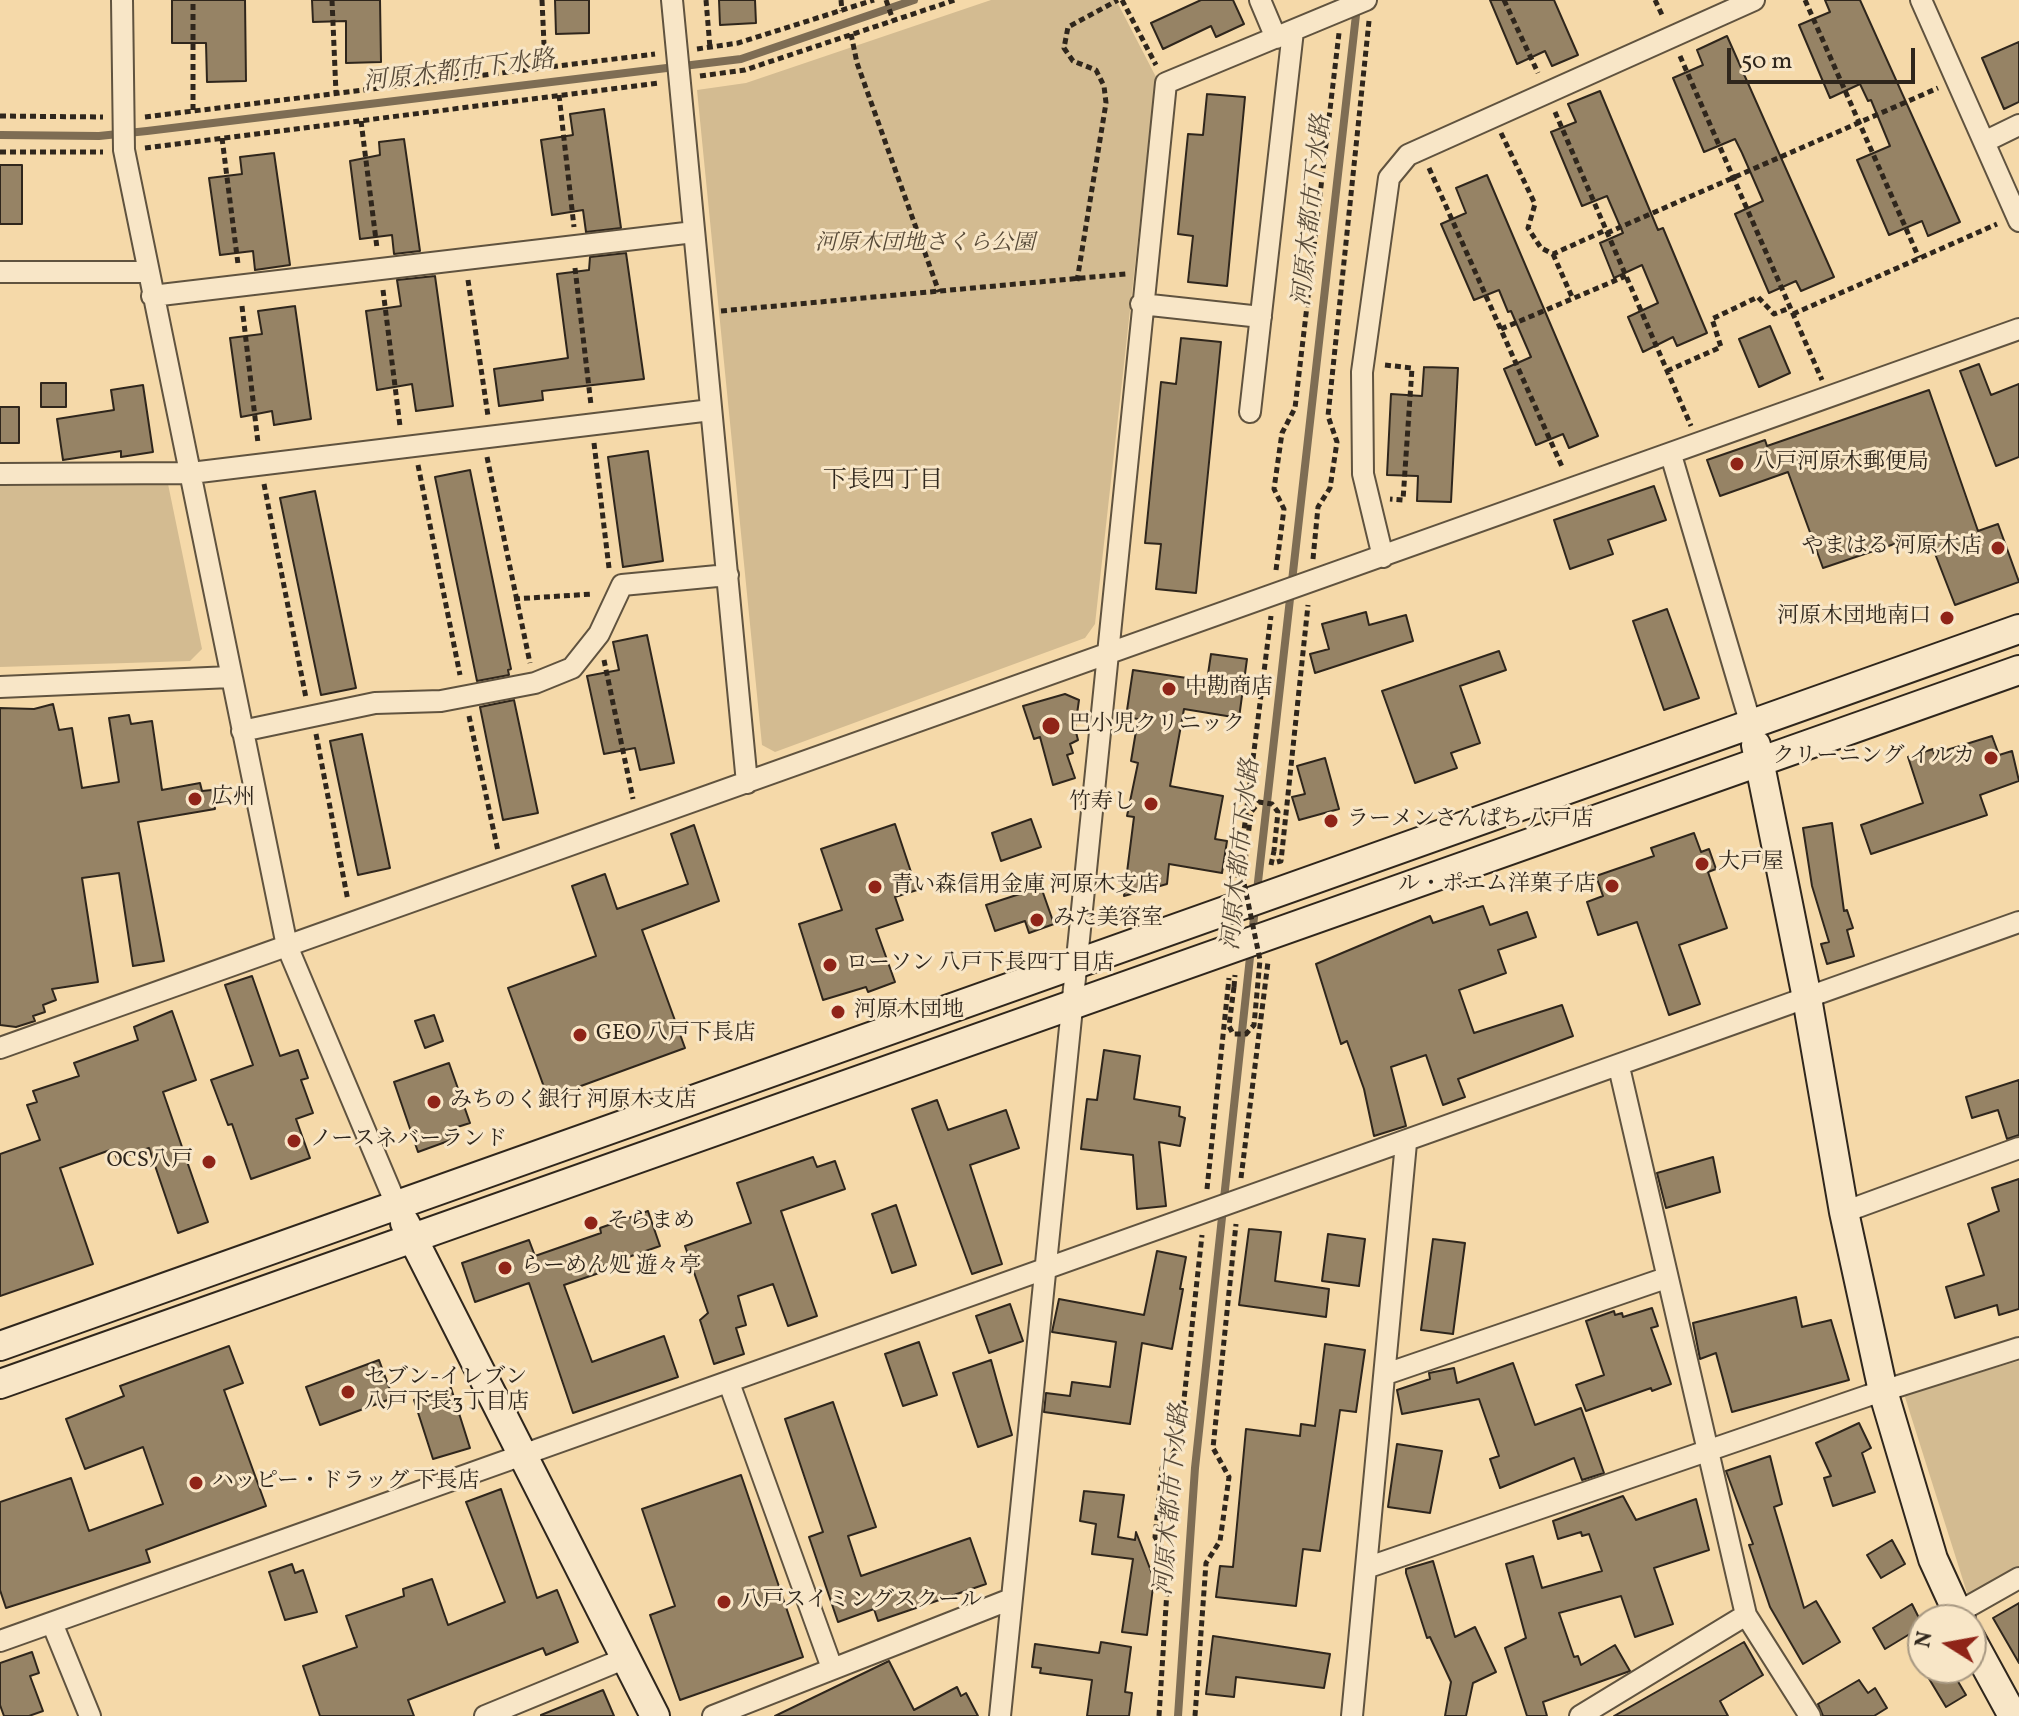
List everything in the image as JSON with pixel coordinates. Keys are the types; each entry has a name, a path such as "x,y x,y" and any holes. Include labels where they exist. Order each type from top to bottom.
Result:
{"street":[{"path":"122,0 124,150 287,946 396,1204 655,1716"},
{"path":"672,0 747,783"},
{"path":"1250,412 1285,34 1260,0"},
{"path":"1383,557 1363,474 1363,364 1389,178 1408,155 1754,0"},
{"path":"1921,0 1984,142 2011,222"},
{"path":"1000,1716 1069,1004 1166,83 1340,11 1368,5"},
{"path":"1984,142 2019,125"},
{"path":"152,296 694,232"},
{"path":"0,272 147,272"},
{"path":"1141,304 1261,317"},
{"path":"0,1048 2019,329"},
{"path":"0,474 191,473 711,410"},
{"path":"1671,455 1760,761 1807,998 1844,1212 1883,1391 1933,1559 1953,1604"},
{"path":"242,731 375,703 441,701 535,683 572,668 599,634 616,592 622,585 728,575"},
{"path":"0,1346 2019,629"},
{"path":"0,1384 2019,670"},
{"path":"0,687 231,677"},
{"path":"0,1641 1204,1215 2019,922"},
{"path":"1619,1067 1746,1615 1810,1716"},
{"path":"1352,1716 1406,1143"},
{"path":"1844,1212 2019,1148"},
{"path":"1386,1374 1666,1278"},
{"path":"1366,1568 1707,1450 2019,1348"},
{"path":"729,1383 832,1668"},
{"path":"1979,1604 2019,1578"},
{"path":"713,1716 1011,1599"},
{"path":"1580,1716 1746,1615"},
{"path":"52,1623 90,1716"},
{"path":"485,1716 626,1658"},
{"path":"1987,1668 2013,1716"}],"path":[{"path":"193,0 193,110"},
{"path":"332,0 336,93"},
{"path":"542,0 545,67"},
{"path":"706,0 710,48"},
{"path":"841,0 842,11"},
{"path":"0,116 122,116 193,110 710,48 874,0"},
{"path":"886,0 893,20"},
{"path":"0,152 124,150 745,70 955,0"},
{"path":"1077,281 1106,103 1104,86 1096,70 1073,61 1064,48 1068,27 1120,0 1166,83"},
{"path":"1504,0 1699,445"},
{"path":"1655,0 1823,383"},
{"path":"1805,0 1919,258"},
{"path":"1260,869 1281,861 1318,507 1330,488 1337,442 1328,416 1368,5"},
{"path":"1248,874 1237,879 1284,509 1274,489 1282,433 1295,408 1340,11"},
{"path":"851,34 857,63 939,292"},
{"path":"1553,254 1943,86"},
{"path":"514,599 616,592 592,425 559,95"},
{"path":"1493,116 1535,204 1528,228 1541,248 1553,254 1572,297"},
{"path":"222,138 260,465 308,709 313,716 347,899 355,907"},
{"path":"1421,150 1567,478"},
{"path":"1667,371 1721,347 1712,319 1758,297 1774,314 1792,311 2011,222"},
{"path":"465,259 487,437 514,599 535,683"},
{"path":"716,311 1077,281 1144,272"},
{"path":"1501,329 1626,276"},
{"path":"1363,364 1412,368 1403,500 1369,497"},
{"path":"414,446 499,856"},
{"path":"599,634 635,808"},
{"path":"1235,975 1229,1026 1233,1034 1246,1034 1254,1025 1260,960 1243,878 1251,812 1259,802 1272,804 1278,812 1271,865"},
{"path":"1159,1716 1169,1559 1155,1537 1162,1468 1179,1445 1227,978 1269,962 1238,1202 1213,1448 1229,1477 1220,1541 1206,1563 1195,1716"}],"green space":[{"name":"河原木団地さくら公園","path":"991,0 1116,0 1156,77 1095,624 1085,638 775,752 762,745 697,90 746,83"},
{"path":"168,484 202,649 190,661 0,667 0,486"},
{"path":"2019,1361 2019,1568 1968,1596 1904,1394"}],"building":[{"path":"172,0 245,0 246,81 207,82 206,43 172,43"},
{"path":"312,0 380,0 381,62 346,63 346,21 313,22"},
{"path":"555,0 589,0 589,33 556,34"},
{"path":"719,0 755,0 756,23 720,25"},
{"path":"1201,0 1233,0 1244,24 1216,37 1211,26 1163,49 1151,23"},
{"path":"1490,0 1554,0 1578,55 1552,66 1545,51 1517,64"},
{"path":"1825,0 1860,0 1960,222 1928,236 1922,221 1889,235 1857,160 1890,146 1871,100 1868,101 1860,84 1830,98 1799,25 1830,12"},
{"path":"1727,36 1834,277 1801,291 1796,281 1769,293 1735,214 1763,201 1742,153 1735,139 1704,152 1673,78 1703,65 1697,50"},
{"path":"2019,42 2019,102 2004,109 1982,58"},
{"path":"1600,91 1658,230 1663,228 1707,333 1677,346 1673,337 1643,352 1628,317 1658,303 1642,265 1614,278 1600,243 1623,233 1607,196 1582,206 1551,132 1576,122 1568,104"},
{"path":"1207,94 1245,97 1227,286 1188,282 1193,236 1178,234 1188,134 1203,135"},
{"path":"604,109 621,228 586,232 583,210 552,215 541,140 573,135 570,114"},
{"path":"404,139 420,251 394,254 392,235 360,239 350,161 380,155 379,142"},
{"path":"274,153 290,265 255,270 253,251 220,255 209,178 242,174 240,157"},
{"path":"0,165 22,165 22,224 0,224"},
{"path":"1487,175 1598,436 1569,448 1563,434 1536,445 1504,369 1531,357 1499,290 1474,300 1441,224 1466,213 1456,188"},
{"path":"626,253 644,379 542,391 543,400 499,406 494,369 568,358 557,274 589,270 590,257"},
{"path":"435,276 453,406 416,411 412,384 377,390 366,311 401,306 397,280"},
{"path":"295,306 311,419 274,425 272,411 241,417 230,338 262,334 258,311"},
{"path":"1770,326 1790,373 1759,387 1739,339"},
{"path":"1181,338 1221,342 1196,593 1156,589 1161,544 1145,543 1161,382 1176,384"},
{"path":"1979,364 1991,395 2019,384 2019,457 1996,466 1960,371"},
{"path":"1424,367 1458,368 1451,502 1417,501 1418,476 1387,475 1391,394 1422,396"},
{"path":"41,383 66,383 66,407 41,407"},
{"path":"143,385 153,452 121,457 121,451 63,460 57,419 114,410 111,390"},
{"path":"1929,390 1978,531 1998,524 2019,582 1955,605 1927,533 1823,568 1788,472 1720,496 1707,460 1765,440 1767,446"},
{"path":"0,407 19,407 19,443 0,443"},
{"path":"648,451 663,561 623,567 608,457"},
{"path":"470,470 511,669 508,670 509,675 477,681 435,477"},
{"path":"1654,486 1666,520 1608,540 1613,554 1570,569 1554,520"},
{"path":"315,491 356,688 321,695 280,498"},
{"path":"1667,609 1699,698 1664,710 1633,621"},
{"path":"1366,612 1369,625 1406,615 1413,641 1315,673 1310,654 1329,649 1322,624"},
{"path":"647,635 674,763 640,770 635,748 604,754 587,676 619,670 613,642"},
{"path":"1499,651 1506,670 1460,686 1480,743 1451,753 1457,768 1415,783 1382,691"},
{"path":"1211,654 1247,659 1239,718 1184,709 1170,786 1223,796 1215,839 1227,841 1222,873 1169,864 1167,884 1124,896 1134,817 1127,816 1138,763 1131,761 1138,719 1126,717 1133,670 1207,681"},
{"path":"1065,694 1079,700 1075,728 1078,740 1070,744 1073,753 1067,755 1075,778 1053,785 1040,737 1034,739 1023,706"},
{"path":"514,700 538,813 503,820 480,707"},
{"path":"53,704 59,730 72,728 82,788 119,782 109,718 129,715 131,724 152,721 162,790 200,783 202,791 212,790 215,809 138,822 164,961 133,966 119,873 82,878 98,982 52,989 56,1000 43,1005 45,1012 33,1016 35,1021 16,1027 0,1025 0,708 34,709"},
{"path":"362,734 390,868 358,875 330,741"},
{"path":"1992,736 1999,755 2012,751 2019,781 1980,795 1987,815 1871,854 1861,825 1923,803 1908,757 1933,749 1934,754"},
{"path":"1325,758 1339,809 1299,820 1292,797 1305,794 1297,766"},
{"path":"1031,819 1041,847 1001,861 992,833"},
{"path":"1832,823 1844,911 1847,910 1853,928 1847,930 1854,956 1827,964 1821,944 1829,942 1812,886 1803,828"},
{"path":"895,824 917,890 895,897 903,920 876,929 895,982 868,992 866,987 823,1000 799,924 842,910 821,849"},
{"path":"694,825 719,901 642,930 685,1048 548,1098 508,988 596,956 572,886 605,874 617,909 688,884 671,834"},
{"path":"1694,833 1701,852 1709,849 1716,869 1708,872 1727,928 1679,945 1700,1004 1669,1015 1637,922 1598,935 1587,902 1603,896 1596,876 1654,856 1651,848"},
{"path":"1041,887 1054,924 1029,933 1025,921 995,931 986,905"},
{"path":"1483,906 1490,925 1527,912 1536,937 1498,950 1506,973 1459,990 1474,1033 1562,1005 1573,1036 1458,1079 1465,1097 1443,1105 1426,1055 1391,1067 1406,1126 1374,1136 1364,1089 1347,1041 1341,1044 1316,964 1430,916 1433,923"},
{"path":"252,976 280,1056 298,1050 308,1078 301,1080 313,1113 296,1119 310,1158 251,1179 232,1124 228,1125 211,1080 253,1065 225,985"},
{"path":"172,1011 196,1080 163,1092 208,1222 178,1233 149,1148 117,1159 113,1149 60,1168 93,1264 0,1296 0,1154 40,1140 27,1105 37,1102 33,1091 79,1076 74,1063 138,1040 134,1027"},
{"path":"434,1015 443,1041 425,1048 415,1021"},
{"path":"1104,1050 1140,1056 1134,1099 1180,1107 1179,1116 1185,1118 1180,1146 1159,1142 1166,1206 1137,1209 1133,1155 1081,1149 1087,1099 1097,1100"},
{"path":"449,1063 470,1123 448,1130 451,1140 418,1152 394,1082"},
{"path":"2019,1080 2019,1135 2007,1139 1998,1110 1972,1118 1966,1097"},
{"path":"937,1100 948,1130 1006,1110 1019,1148 970,1165 1002,1264 972,1274 912,1109"},
{"path":"813,1157 817,1167 835,1161 845,1189 781,1211 817,1316 788,1326 773,1284 738,1296 746,1325 736,1328 744,1354 714,1364 700,1320 708,1313 685,1246 751,1223 737,1183"},
{"path":"1713,1157 1720,1192 1666,1208 1657,1173"},
{"path":"2019,1179 2019,1309 1999,1315 1997,1305 1955,1318 1946,1287 1984,1275 1968,1224 1999,1211 1992,1188"},
{"path":"896,1205 916,1265 892,1273 872,1214"},
{"path":"648,1211 660,1246 597,1268 599,1273 564,1285 592,1362 664,1336 678,1377 573,1413 529,1283 475,1302 462,1263 529,1240 535,1256 601,1233 600,1228"},
{"path":"1249,1229 1281,1232 1275,1281 1329,1289 1326,1317 1239,1305"},
{"path":"1328,1234 1365,1239 1359,1286 1322,1281"},
{"path":"1433,1239 1465,1243 1453,1334 1421,1330"},
{"path":"1157,1251 1186,1257 1180,1289 1183,1289 1172,1349 1142,1343 1130,1424 1044,1412 1046,1393 1070,1396 1072,1382 1110,1387 1116,1342 1052,1332 1059,1299 1144,1315"},
{"path":"1796,1297 1802,1327 1831,1320 1849,1380 1732,1412 1716,1353 1700,1359 1693,1323"},
{"path":"1010,1304 1023,1341 989,1353 976,1316"},
{"path":"1652,1308 1658,1326 1651,1328 1671,1384 1586,1411 1576,1385 1604,1375 1586,1321 1614,1311 1615,1315 1622,1313 1623,1317"},
{"path":"919,1342 937,1395 903,1406 885,1354"},
{"path":"1325,1344 1365,1350 1356,1412 1340,1410 1320,1551 1303,1549 1296,1606 1216,1597 1220,1566 1233,1567 1246,1429 1300,1436 1301,1424 1315,1426"},
{"path":"229,1346 243,1383 224,1390 266,1506 146,1550 150,1562 6,1608 0,1590 0,1502 71,1478 89,1531 163,1504 143,1447 85,1469 66,1419 124,1396 120,1386"},
{"path":"379,1360 393,1398 320,1425 306,1387"},
{"path":"991,1360 1012,1435 978,1447 953,1373"},
{"path":"1513,1363 1535,1425 1581,1408 1604,1473 1582,1480 1574,1458 1500,1488 1490,1459 1499,1456 1479,1399 1402,1414 1397,1390 1430,1379 1429,1373 1454,1368 1457,1383"},
{"path":"451,1388 470,1448 433,1459 414,1400"},
{"path":"833,1402 876,1527 848,1536 861,1576 970,1538 986,1584 878,1621 874,1609 838,1622 809,1537 823,1532 785,1419"},
{"path":"1859,1423 1871,1448 1862,1453 1875,1492 1833,1506 1824,1478 1831,1476 1816,1443"},
{"path":"1397,1444 1442,1451 1430,1513 1388,1507"},
{"path":"1770,1456 1782,1504 1774,1507 1804,1608 1816,1601 1840,1642 1803,1664 1770,1607 1749,1545 1753,1544 1726,1471"},
{"path":"741,1475 803,1657 680,1700 650,1615 675,1606 642,1509"},
{"path":"501,1489 537,1598 557,1590 578,1642 546,1655 543,1648 408,1700 414,1716 320,1716 303,1666 357,1647 346,1616 404,1596 403,1589 432,1579 448,1625 505,1602 466,1502"},
{"path":"1084,1491 1124,1495 1118,1537 1135,1540 1136,1532 1154,1579 1147,1635 1122,1632 1133,1559 1092,1554 1096,1524 1080,1521"},
{"path":"1623,1496 1636,1520 1696,1499 1709,1550 1654,1568 1673,1624 1635,1637 1621,1596 1559,1613 1574,1657 1578,1656 1581,1665 1615,1645 1630,1671 1543,1702 1547,1716 1527,1716 1505,1648 1526,1638 1506,1564 1533,1556 1542,1588 1602,1571 1589,1534 1582,1536 1581,1532 1558,1539 1553,1521"},
{"path":"1892,1540 1905,1564 1881,1578 1867,1555"},
{"path":"1433,1561 1455,1637 1475,1627 1496,1672 1473,1683 1466,1716 1445,1716 1451,1682 1430,1637 1427,1638 1406,1573 1406,1569"},
{"path":"292,1564 295,1573 303,1570 317,1612 285,1620 269,1572"},
{"path":"2019,1603 2019,1663 1993,1618"},
{"path":"1907,1607 1907,1636 1885,1649 1873,1628"},
{"path":"1213,1636 1330,1654 1324,1688 1236,1677 1234,1697 1206,1694"},
{"path":"1101,1642 1131,1647 1125,1692 1132,1693 1129,1716 1087,1716 1092,1680 1040,1673 1041,1668 1032,1667 1035,1644 1099,1653"},
{"path":"1744,1642 1763,1675 1720,1701 1728,1716 1614,1716"},
{"path":"32,1652 39,1673 30,1676 43,1711 29,1716 4,1716 0,1705 0,1663"},
{"path":"889,1661 914,1710 957,1687 961,1696 966,1693 978,1716 775,1716"},
{"path":"1859,1680 1868,1693 1875,1688 1887,1708 1874,1716 1823,1716 1818,1704"},
{"path":"1932,1684 1959,1684 1966,1695 1946,1707"},
{"path":"603,1690 614,1716 541,1716 541,1715"}],"waterway":[{"name":"河原木都市下水路","path":"0,135 99,136 741,59 914,0"},
{"name":"河原木都市下水路","path":"1252,935 1357,6"},
{"name":"河原木都市下水路","path":"1178,1716 1195,1468 1251,948"}],"place":[{"name":"八戸河原木郵便局","path":"1737,464"},
{"name":"やまはる 河原木店","path":"1998,548"},
{"name":"河原木団地南口","path":"1947,618"},
{"name":"中勘商店","path":"1169,689"},
{"name":"巴小児クリニック","path":"1051,726"},
{"name":"クリーニング イルカ","path":"1991,758"},
{"name":"広州","path":"195,799"},
{"name":"竹寿し","path":"1151,804"},
{"name":"ラーメンさんぱち 八戸店","path":"1331,821"},
{"name":"大戸屋","path":"1702,864"},
{"name":"ル・ポエム洋菓子店","path":"1612,886"},
{"name":"青い森信用金庫 河原木支店","path":"875,887"},
{"name":"みた美容室","path":"1037,920"},
{"name":"ローソン 八戸下長四丁目店","path":"830,965"},
{"name":"河原木団地","path":"838,1012"},
{"name":"GEO 八戸下長店","path":"580,1035"},
{"name":"みちのく銀行 河原木支店","path":"434,1102"},
{"name":"ノースネバーランド","path":"294,1141"},
{"name":"OCS八戸","path":"209,1162"},
{"name":"そらまめ","path":"591,1223"},
{"name":"らーめん処 遊々亭","path":"505,1268"},
{"name":"セブン-イレブン 八戸下長3丁目店","path":"348,1392"},
{"name":"ハッピー・ドラッグ 下長店","path":"196,1483"},
{"name":"八戸スイミングスクール","path":"724,1602"}],"district":[{"name":"下長四丁目","path":"883,483"}]}
